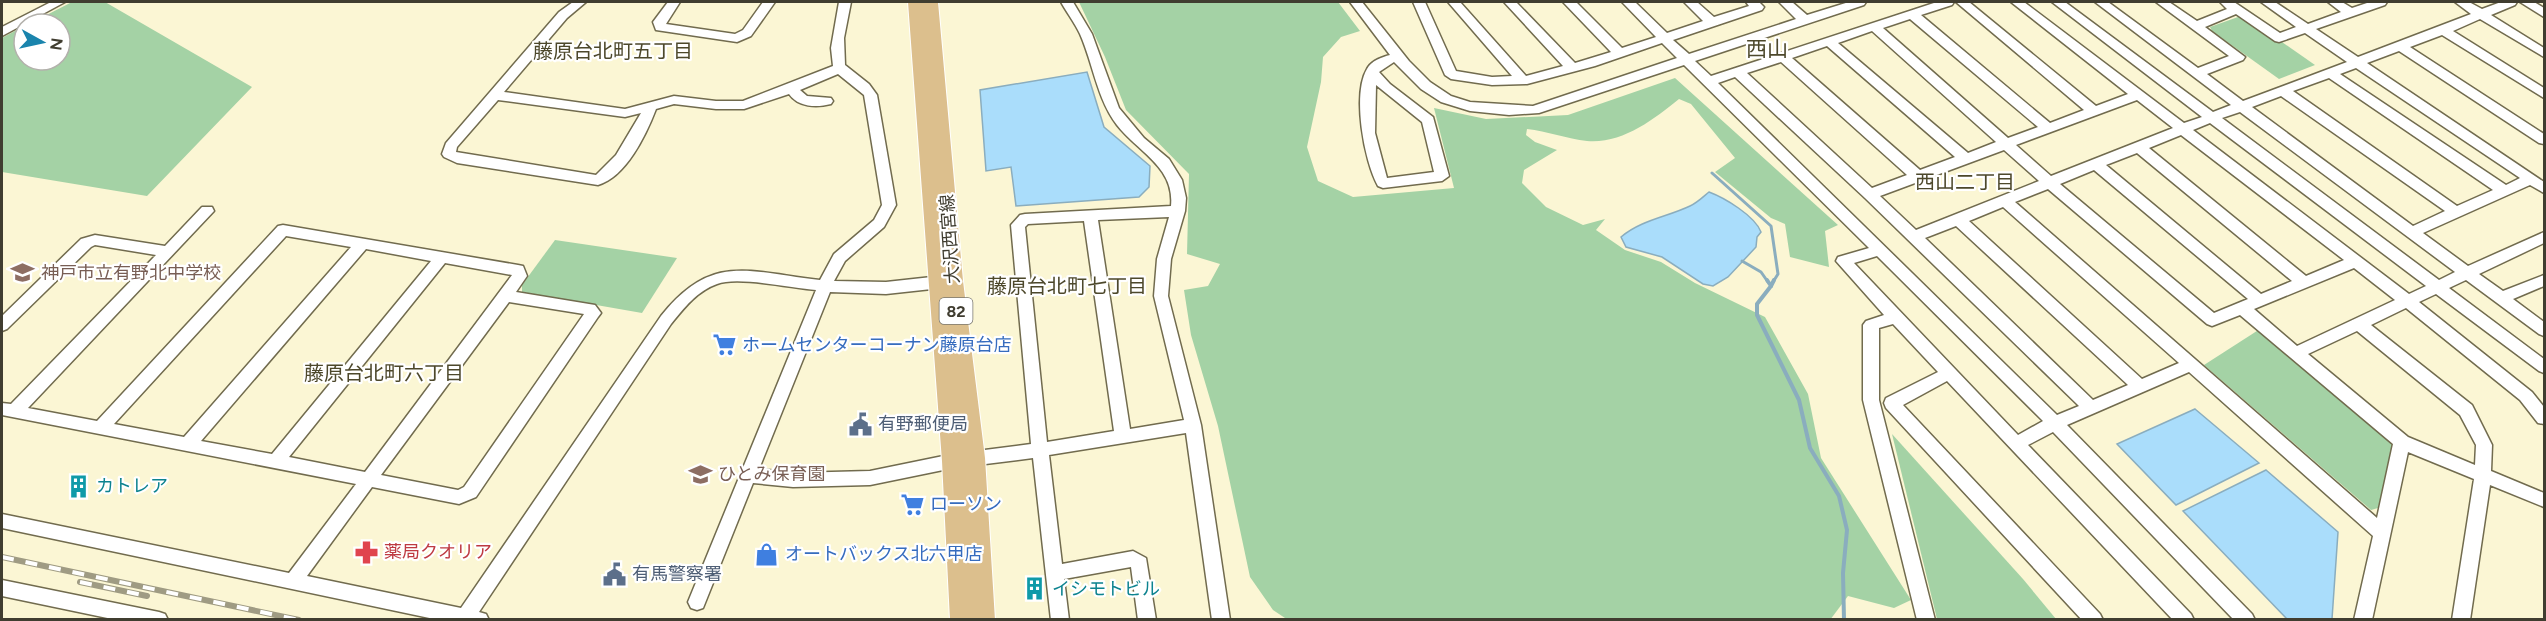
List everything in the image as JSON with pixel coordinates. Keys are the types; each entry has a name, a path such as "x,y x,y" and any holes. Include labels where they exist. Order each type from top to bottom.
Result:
{"main road":[{"path":"904,2 914,115 928,170"},
{"name":"大沢西宮線","path":"916,2 928,170 974,458 983,620"},
{"name":"大沢西宮線","path":"930,2 942,126 945,282 962,620"},
{"path":"942,2 947,69 942,126"}],"street":[{"path":"2,32 59,2"},
{"path":"580,2 563,15 451,146 449,150 452,156 591,180 602,178 609,173 644,124 650,107"},
{"path":"674,2 659,22 660,27 736,38 747,33 769,2"},
{"path":"697,602 837,260 850,246 879,225 885,218 889,204 870,95 863,85 840,68 837,51 844,2"},
{"path":"1067,2 1086,34 1113,109 1139,141 1164,162 1175,180 1179,198 1178,211 1164,259 1161,296 1193,425 1221,620"},
{"path":"1356,2 1415,75 1435,93 1469,106 1499,111 1534,110 1860,2"},
{"path":"1419,2 1451,75 1492,81 1523,80 1572,68 1758,7 1752,2"},
{"path":"1454,2 1523,80"},
{"path":"1510,2 1572,68"},
{"path":"1569,2 1620,53"},
{"path":"1628,2 2055,423 2246,620"},
{"path":"1689,2 1712,22"},
{"path":"1785,2 1805,20"},
{"path":"1709,81 1948,2"},
{"path":"1962,2 2094,111"},
{"path":"2017,2 2406,300 2526,396 2544,418"},
{"path":"2058,2 2544,367"},
{"path":"2101,2 2544,330"},
{"path":"2162,2 2239,57 2197,73"},
{"path":"2226,2 2279,38 2381,2"},
{"path":"2267,2 2544,188"},
{"path":"2334,2 2351,12"},
{"path":"2461,2 2544,53"},
{"path":"1914,237 2182,129 2511,2"},
{"path":"2526,2 2544,13"},
{"path":"2196,26 2237,9"},
{"path":"1912,14 2048,128"},
{"path":"1875,27 2049,182 2212,320 2355,261"},
{"path":"2443,30 2544,94"},
{"path":"1830,42 1965,158"},
{"path":"2400,46 2544,140"},
{"path":"1372,71 1385,87 1428,120 1442,176 1383,183 1368,133 1372,71 1376,66 1400,56"},
{"path":"1783,57 1917,176"},
{"path":"495,95 615,112 633,112 682,100 716,105 744,105 840,68"},
{"path":"1738,72 1870,194 2092,409"},
{"path":"2329,72 2505,191"},
{"path":"792,88 795,96 804,101 826,101"},
{"path":"2282,90 2456,212"},
{"path":"1870,194 2138,95"},
{"path":"2139,147 2304,283"},
{"path":"2095,164 2260,301"},
{"path":"2412,232 2531,179"},
{"path":"2004,200 2382,533"},
{"path":"8,410 207,211"},
{"path":"1060,620 1040,450 1018,225 1025,219 1178,211"},
{"path":"1090,216 1123,436"},
{"path":"1958,219 2140,387"},
{"path":"102,426 283,230 518,270 520,276 506,296 293,581"},
{"path":"2296,353 2544,237"},
{"path":"2,325 86,243 96,240 168,252"},
{"path":"188,444 362,244"},
{"path":"1881,250 1843,261 1947,374 2018,443 2186,620"},
{"path":"276,461 441,258"},
{"path":"2,521 473,618 650,342 684,296 711,279 730,275 825,286 876,288 945,282"},
{"path":"2502,298 2544,280"},
{"path":"8,410 102,426 459,497 470,492 593,313 590,309 506,296"},
{"path":"2242,308 2402,442 2544,500"},
{"path":"1895,317 1871,325 1871,400 1926,620"},
{"path":"2358,323 2466,410 2484,445 2482,475 2461,620"},
{"path":"2018,443 2055,423 2190,365"},
{"path":"1947,374 1892,403 2094,620"},
{"path":"748,475 793,480 870,478 953,461 1040,450 1193,425"},
{"path":"2363,620 2402,442"},
{"path":"1056,573 1133,559 1140,563 1148,620"},
{"path":"4,592 90,613 159,620"}],"green space":[{"path":"72,2 105,2 252,87 147,196 2,172 2,38 12,33 12,72 72,72 72,12 52,12"},
{"path":"1079,2 1338,2 1360,31 1341,37 1323,57 1321,82 1307,147 1318,181 1353,197 1454,188 1434,108 1486,119 1568,115 1675,78 1838,225 1825,231 1829,267 1790,257 1785,224 1771,218 1715,172 1735,158 1691,104 1679,99 1648,122 1625,135 1612,139 1587,141 1527,129 1526,135 1535,142 1557,150 1524,170 1522,183 1546,207 1583,225 1605,219 1596,230 1625,250 1661,262 1695,283 1765,317 1808,394 1821,458 1911,600 1894,608 1848,596 1830,620 1288,620 1273,610 1250,577 1218,426 1191,335 1184,290 1208,286 1220,264 1187,254 1189,174 1126,110 1105,57"},
{"path":"2238,17 2246,17 2315,65 2279,79 2212,31 2210,27"},
{"path":"555,240 677,258 642,313 522,292 522,285"},
{"path":"2260,329 2394,442 2378,508 2371,510 2204,365"},
{"path":"1892,434 2023,579 2056,619 1937,619"}],"water":[{"path":"1087,72 1104,127 1150,166 1149,187 1139,197 1016,206 1011,167 986,171 980,90"},
{"path":"1709,192 1746,214 1761,232 1757,237 1756,247 1728,277 1713,286 1703,284 1662,257 1626,247 1621,237 1629,231 1693,205"},
{"path":"2195,409 2259,463 2176,505 2117,444"},
{"path":"2266,470 2338,532 2332,619 2287,619 2183,511"}],"waterway":[{"path":"1712,173 1771,226 1778,274 1773,282"},
{"path":"1742,261 1761,272 1768,282"},
{"path":"1767,280 1771,286"},
{"path":"1771,286 1773,282"},
{"path":"1771,286 1757,304 1757,315 1799,400 1810,448 1839,496 1847,530 1843,573 1844,620"}],"railway":[{"path":"2,557 299,620"},
{"path":"80,582 147,596"}],"place":[{"name":"神戸市立有野北中学校","path":"23,273"},
{"name":"ホームセンターコーナン藤原台店","path":"724,345"},
{"name":"有野郵便局","path":"860,424"},
{"name":"ひとみ保育園","path":"700,474"},
{"name":"カトレア","path":"78,486"},
{"name":"ローソン","path":"912,504"},
{"name":"薬局クオリア","path":"366,552"},
{"name":"オートバックス北六甲店","path":"767,554"},
{"name":"有馬警察署","path":"614,574"},
{"name":"イシモトビル","path":"1034,589"}],"district":[{"name":"西山","path":"1767,48"},
{"name":"藤原台北町五丁目","path":"613,51"},
{"name":"西山二丁目","path":"1965,182"},
{"name":"藤原台北町七丁目","path":"1067,286"},
{"name":"藤原台北町六丁目","path":"384,373"}]}
